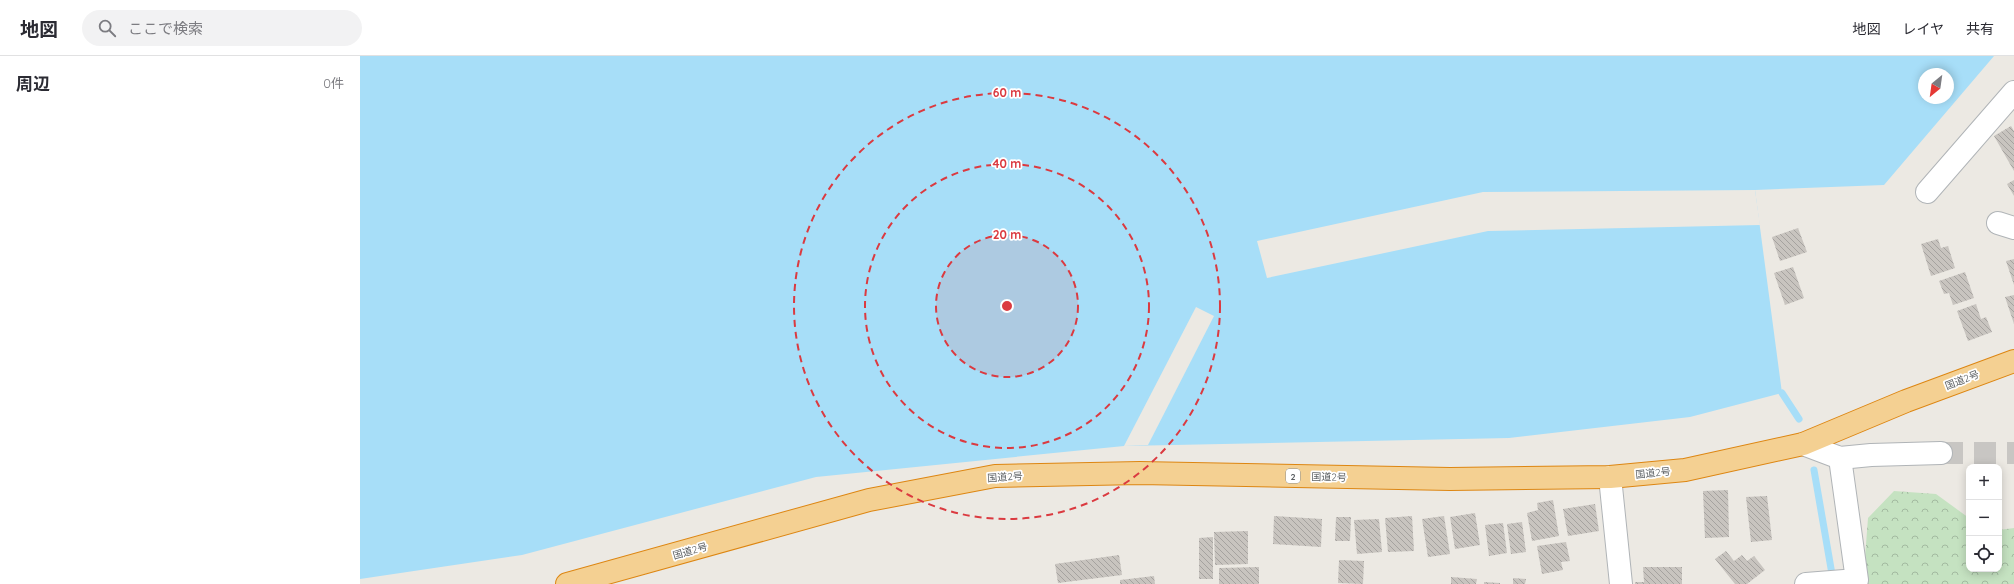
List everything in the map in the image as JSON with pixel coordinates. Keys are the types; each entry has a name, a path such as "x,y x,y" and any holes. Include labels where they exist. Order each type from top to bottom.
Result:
{"highway":[{"name":"国道2号","path":"567,584 869,500 995,476 1140,473 1450,479 1610,477 1685,470 1803,444 1906,401 2014,360"}],"street":[{"path":"1927,192 2014,92"},
{"path":"1803,444 1840,458 1871,455 1941,453"},
{"path":"1806,584 1857,580 1840,458"},
{"path":"1610,477 1621,584"}],"green space":[{"path":"1894,491 1936,494 1966,516 1966,572 2002,572 2002,530 2014,528 2014,584 1863,584 1868,518"}],"water":[{"path":"360,56 1994,56 1954,103 1954,68 1918,68 1918,104 1953,104 1884,185 1755,190 1782,393 1690,417 1509,438 1124,446 816,477 522,555 360,579"}],"pier":[{"path":"1755,190 1760,225 1488,231 1267,278 1257,241 1483,192"},
{"path":"1196,307 1214,316 1148,445 1124,446"}],"building":[{"path":"2011,126 2014,131 2014,171 1994,136"},
{"path":"2014,180 2014,196 2007,184"},
{"path":"1798,228 1807,252 1780,261 1772,237"},
{"path":"1938,239 1941,248 1948,246 1955,268 1931,276 1921,244"},
{"path":"2014,259 2014,285 2006,261"},
{"path":"1793,267 1804,298 1785,305 1774,273"},
{"path":"1965,272 1974,298 1953,305 1949,293 1944,294 1939,281"},
{"path":"2014,295 2014,324 2005,297"},
{"path":"1976,304 1981,319 1986,317 1992,332 1968,341 1957,311"},
{"path":"1728,490 1729,537 1705,538 1703,491"},
{"path":"1767,496 1772,540 1751,542 1746,497"},
{"path":"1553,500 1559,536 1532,541 1527,513 1538,510 1537,503"},
{"path":"1595,504 1599,531 1568,536 1563,509"},
{"path":"1475,513 1480,545 1455,549 1450,517"},
{"path":"1274,516 1322,519 1321,547 1273,544"},
{"path":"1412,516 1414,551 1388,552 1385,518"},
{"path":"1444,516 1450,554 1428,557 1422,519"},
{"path":"1336,517 1351,517 1350,541 1335,541"},
{"path":"1379,519 1382,552 1357,554 1354,520"},
{"path":"1522,522 1526,552 1511,554 1507,524"},
{"path":"1503,523 1507,553 1489,556 1485,525"},
{"path":"1248,531 1248,564 1215,565 1214,532"},
{"path":"1213,537 1213,579 1199,579 1199,538"},
{"path":"1566,542 1570,561 1561,562 1563,570 1542,574 1537,546"},
{"path":"1726,551 1734,561 1742,555 1747,561 1754,556 1765,570 1747,584 1735,584 1715,559"},
{"path":"1119,555 1122,575 1058,583 1055,564"},
{"path":"1339,560 1364,561 1363,584 1338,583"},
{"path":"1259,567 1259,584 1219,584 1219,568"},
{"path":"1643,567 1682,567 1682,584 1635,584 1635,582 1644,582"},
{"path":"1154,576 1155,584 1120,584 1120,580"},
{"path":"1451,577 1477,579 1476,584 1451,584"},
{"path":"1513,578 1526,579 1525,584 1513,584"},
{"path":"1484,582 1500,583 1500,584 1484,584"}],"waterway":[{"path":"1782,393 1799,419"},
{"path":"1814,470 1833,580"}],"tunnel":[{"path":"1941,453 2014,453"}]}
